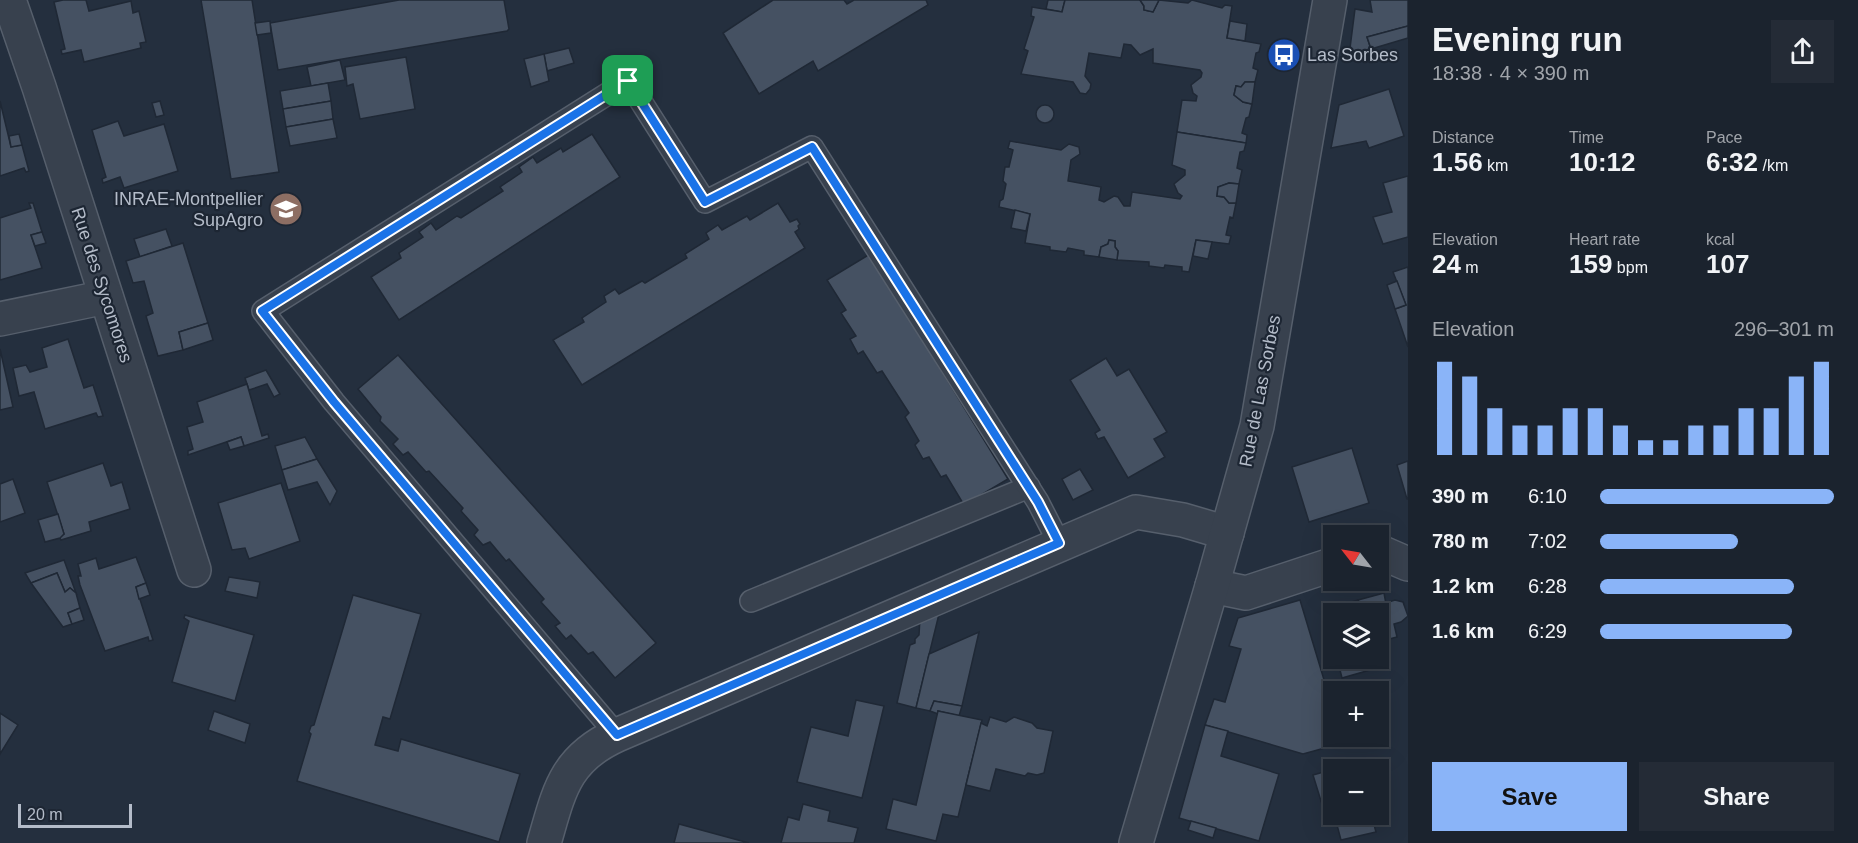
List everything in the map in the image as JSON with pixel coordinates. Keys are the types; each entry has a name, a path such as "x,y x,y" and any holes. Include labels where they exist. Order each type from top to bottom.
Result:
{"street":[{"name":"Rue des Sycomores","path":"9,0 194,570"},
{"name":"Rue de Las Sorbes","path":"1136,843 1257,426 1330,0"},
{"path":"0,320 106,297"},
{"path":"544,843 557,797 572,768 596,745 617,735 1059,543 1136,512 1183,520 1227,533"},
{"path":"1389,546 1408,539"},
{"path":"1389,555 1408,564"},
{"path":"1212,586 1246,593 1323,568"}],"lane":[{"path":"617,735 334,402 262,311 628,81 705,202 812,147 1029,487 1059,543"},
{"path":"751,601 1029,487"}],"building":[{"path":"86,0 89,11 131,1 133,13 139,11 146,42 140,43 141,48 84,62 81,50 62,54 61,50 65,49 54,2"},
{"path":"201,0 252,0 279,172 231,179"},
{"path":"399,0 504,0 509,29 507,31 278,70 270,23"},
{"path":"773,0 844,0 847,4 854,0 926,0 928,5 818,71 813,61 759,94 723,33"},
{"path":"1048,0 1065,0 1062,12 1046,9"},
{"path":"1065,0 1140,0 1144,10 1153,12 1159,0 1188,3 1192,0 1222,8 1225,5 1232,6 1227,38 1261,44 1259,52 1256,53 1253,68 1258,70 1255,82 1245,82 1241,87 1236,86 1234,95 1243,102 1252,104 1242,133 1247,135 1246,143 1177,132 1182,100 1196,101 1197,96 1193,93 1191,85 1201,77 1202,73 1200,70 1153,63 1153,49 1140,55 1131,45 1124,44 1121,58 1089,53 1085,76 1091,84 1086,94 1080,93 1073,82 1021,74 1028,51 1024,49 1034,17 1031,16 1032,7 1062,12"},
{"path":"1140,0 1159,0 1153,12 1144,10"},
{"path":"1370,0 1408,0 1408,26 1367,37 1371,49 1349,56 1355,9 1372,12"},
{"path":"270,21 271,33 257,35 255,23"},
{"path":"1230,21 1247,24 1245,41 1227,38"},
{"path":"1408,26 1408,38 1371,49 1367,37"},
{"path":"569,48 574,63 547,71 544,54"},
{"path":"544,54 549,81 531,87 524,59"},
{"path":"406,57 415,109 360,119 353,84 347,86 345,67"},
{"path":"340,60 345,80 311,86 307,67"},
{"path":"1245,82 1255,82 1252,104 1243,102 1234,95 1236,86 1241,87"},
{"path":"328,83 331,101 283,109 280,91"},
{"path":"1389,89 1404,136 1369,148 1366,141 1331,148 1339,105"},
{"path":"0,101 11,147 22,145 29,171 26,172 24,168 0,176"},
{"path":"160,101 164,115 156,117 152,103"},
{"path":"331,101 333,119 286,127 283,109"},
{"path":"1045,105 1051,108 1054,114 1051,120 1045,123 1039,120 1036,114 1039,108"},
{"path":"333,119 337,138 290,146 286,127"},
{"path":"118,121 124,136 164,124 178,171 124,188 120,177 103,183 102,179 106,177 92,130"},
{"path":"1177,132 1246,143 1244,151 1240,152 1237,168 1242,170 1239,184 1229,183 1218,187 1217,196 1224,197 1229,203 1236,203 1226,235 1231,236 1229,244 1196,240 1189,272 1182,271 1182,267 1165,265 1164,268 1149,266 1149,262 1117,260 1118,251 1115,241 1109,240 1108,244 1101,247 1099,257 1084,255 1084,251 1068,248 1066,252 1050,250 1050,247 1025,243 1030,214 999,207 1006,184 1003,181 1005,167 1009,167 1013,150 1008,148 1010,141 1061,150 1069,144 1079,147 1080,154 1071,160 1068,181 1101,187 1099,200 1104,202 1114,196 1118,197 1124,206 1130,206 1132,192 1180,199 1182,196 1174,184 1185,175 1185,170 1172,165"},
{"path":"19,134 22,145 11,147 9,136"},
{"path":"592,134 620,177 399,320 371,277 401,258 399,253 423,237 419,232 431,223 436,230 457,216 461,218 503,191 500,187 522,172 519,167 533,157 537,163 561,148 563,152"},
{"path":"1408,176 1408,237 1383,244 1373,217 1392,212 1383,183"},
{"path":"1229,183 1239,184 1236,203 1229,203 1224,197 1217,196 1218,187"},
{"path":"29,203 33,203 42,232 31,235 42,268 0,280 0,218 31,208"},
{"path":"778,203 790,222 797,219 800,224 799,229 795,232 805,248 582,385 553,340 584,322 582,318 606,302 604,296 615,289 619,294 642,281 645,283 687,258 685,254 709,239 706,233 718,225 722,230 747,216 750,220"},
{"path":"1015,210 1030,214 1026,231 1011,228"},
{"path":"166,229 172,246 140,257 134,239"},
{"path":"42,232 46,243 35,246 31,235"},
{"path":"1109,240 1115,241 1118,251 1117,260 1099,257 1101,247 1108,244"},
{"path":"1196,240 1212,242 1208,259 1193,256"},
{"path":"183,243 208,323 179,332 183,350 158,356 146,316 153,313 144,281 133,283 126,261"},
{"path":"870,254 1008,479 964,505 946,475 941,477 929,457 923,459 915,445 919,441 905,417 909,413 882,371 877,373 863,351 858,354 850,339 856,336 841,313 846,310 827,280"},
{"path":"1408,267 1408,347 1395,309 1406,305 1393,272"},
{"path":"1397,281 1406,305 1395,309 1387,285"},
{"path":"208,323 213,340 183,350 179,332"},
{"path":"68,339 84,388 93,385 103,416 98,417 96,413 45,429 34,392 19,396 13,368 26,365 30,372 47,367 42,348"},
{"path":"0,349 13,407 0,410"},
{"path":"398,355 656,643 615,678 593,652 588,654 571,635 566,639 555,626 560,623 541,602 544,599 509,559 506,561 490,542 483,545 474,535 478,530 461,511 463,508 429,471 426,472 408,452 403,455 393,444 398,439 380,421 381,417 358,389"},
{"path":"1106,358 1117,376 1129,369 1167,432 1154,439 1165,457 1128,478 1104,437 1098,439 1095,433 1100,430 1070,380"},
{"path":"266,370 280,394 274,397 267,384 249,390 245,378"},
{"path":"247,384 262,436 268,434 269,438 244,446 241,437 188,455 188,451 193,449 187,427 203,422 197,402"},
{"path":"241,437 244,446 230,450 227,442"},
{"path":"305,437 317,459 282,470 275,446"},
{"path":"1352,448 1369,503 1309,522 1292,467"},
{"path":"317,459 337,491 330,505 317,482 288,490 282,470"},
{"path":"1408,461 1408,499 1407,499 1397,465"},
{"path":"103,463 111,486 122,482 130,509 89,522 91,531 61,540 59,536 64,534 47,482"},
{"path":"1080,469 1093,490 1073,500 1062,479"},
{"path":"13,479 25,513 0,522 0,484"},
{"path":"281,483 300,541 249,559 245,548 232,550 218,503"},
{"path":"58,514 64,534 60,538 45,542 38,520"},
{"path":"136,557 146,583 136,587 153,640 149,641 148,637 105,651 80,585 78,576 81,576 78,564 96,558 99,569"},
{"path":"64,560 76,593 70,588 65,592 57,573 31,583 25,573"},
{"path":"57,573 65,592 70,588 76,593 80,608 68,613 72,624 63,627 31,583"},
{"path":"229,577 260,582 257,598 225,591"},
{"path":"146,583 150,595 139,599 136,587"},
{"path":"1384,593 1386,603 1359,603 1358,600"},
{"path":"353,595 421,614 390,719 383,717 375,745 398,751 401,739 520,774 499,842 297,781 311,734 309,732 311,726 314,725"},
{"path":"1300,600 1324,681 1323,747 1328,747 1303,754 1205,725 1214,699 1225,702 1241,649 1229,646 1238,618"},
{"path":"1395,600 1403,602 1408,616 1394,624 1397,637 1389,639 1389,603 1385,603"},
{"path":"80,608 84,620 72,624 68,613"},
{"path":"940,610 916,708 897,703 910,645 915,643 919,635 920,618"},
{"path":"185,615 254,635 235,701 172,682 189,621 184,618"},
{"path":"979,632 962,706 934,701 930,711 916,708 929,654"},
{"path":"1340,669 1374,669 1342,678"},
{"path":"856,700 884,706 862,798 797,782 811,727 848,736"},
{"path":"934,701 962,706 959,716 930,711"},
{"path":"214,711 250,724 245,743 208,730"},
{"path":"938,711 982,720 958,817 943,814 936,841 886,829 893,799 916,805"},
{"path":"0,713 18,725 0,754"},
{"path":"990,717 1006,722 1014,717 1032,723 1037,728 1053,731 1044,773 1037,775 1028,773 1025,776 996,769 990,791 966,785 981,723 987,726"},
{"path":"1205,725 1228,731 1221,756 1279,774 1259,841 1179,818"},
{"path":"1323,772 1323,800 1321,801 1313,775"},
{"path":"803,804 830,811 828,821 858,828 854,843 781,843 788,817 799,820"},
{"path":"1191,821 1216,828 1213,838 1188,830"},
{"path":"679,824 749,843 674,843"},
{"path":"1337,825 1374,825 1376,832 1341,840"}],"place":[{"name":"Las Sorbes","path":"1284,55"},
{"name":"INRAE-Montpellier SupAgro","path":"286,209"}],"route":[{"path":"628,81 705,202 812,147 1038,502 1059,543 617,735 334,402 262,311 628,81"}]}
